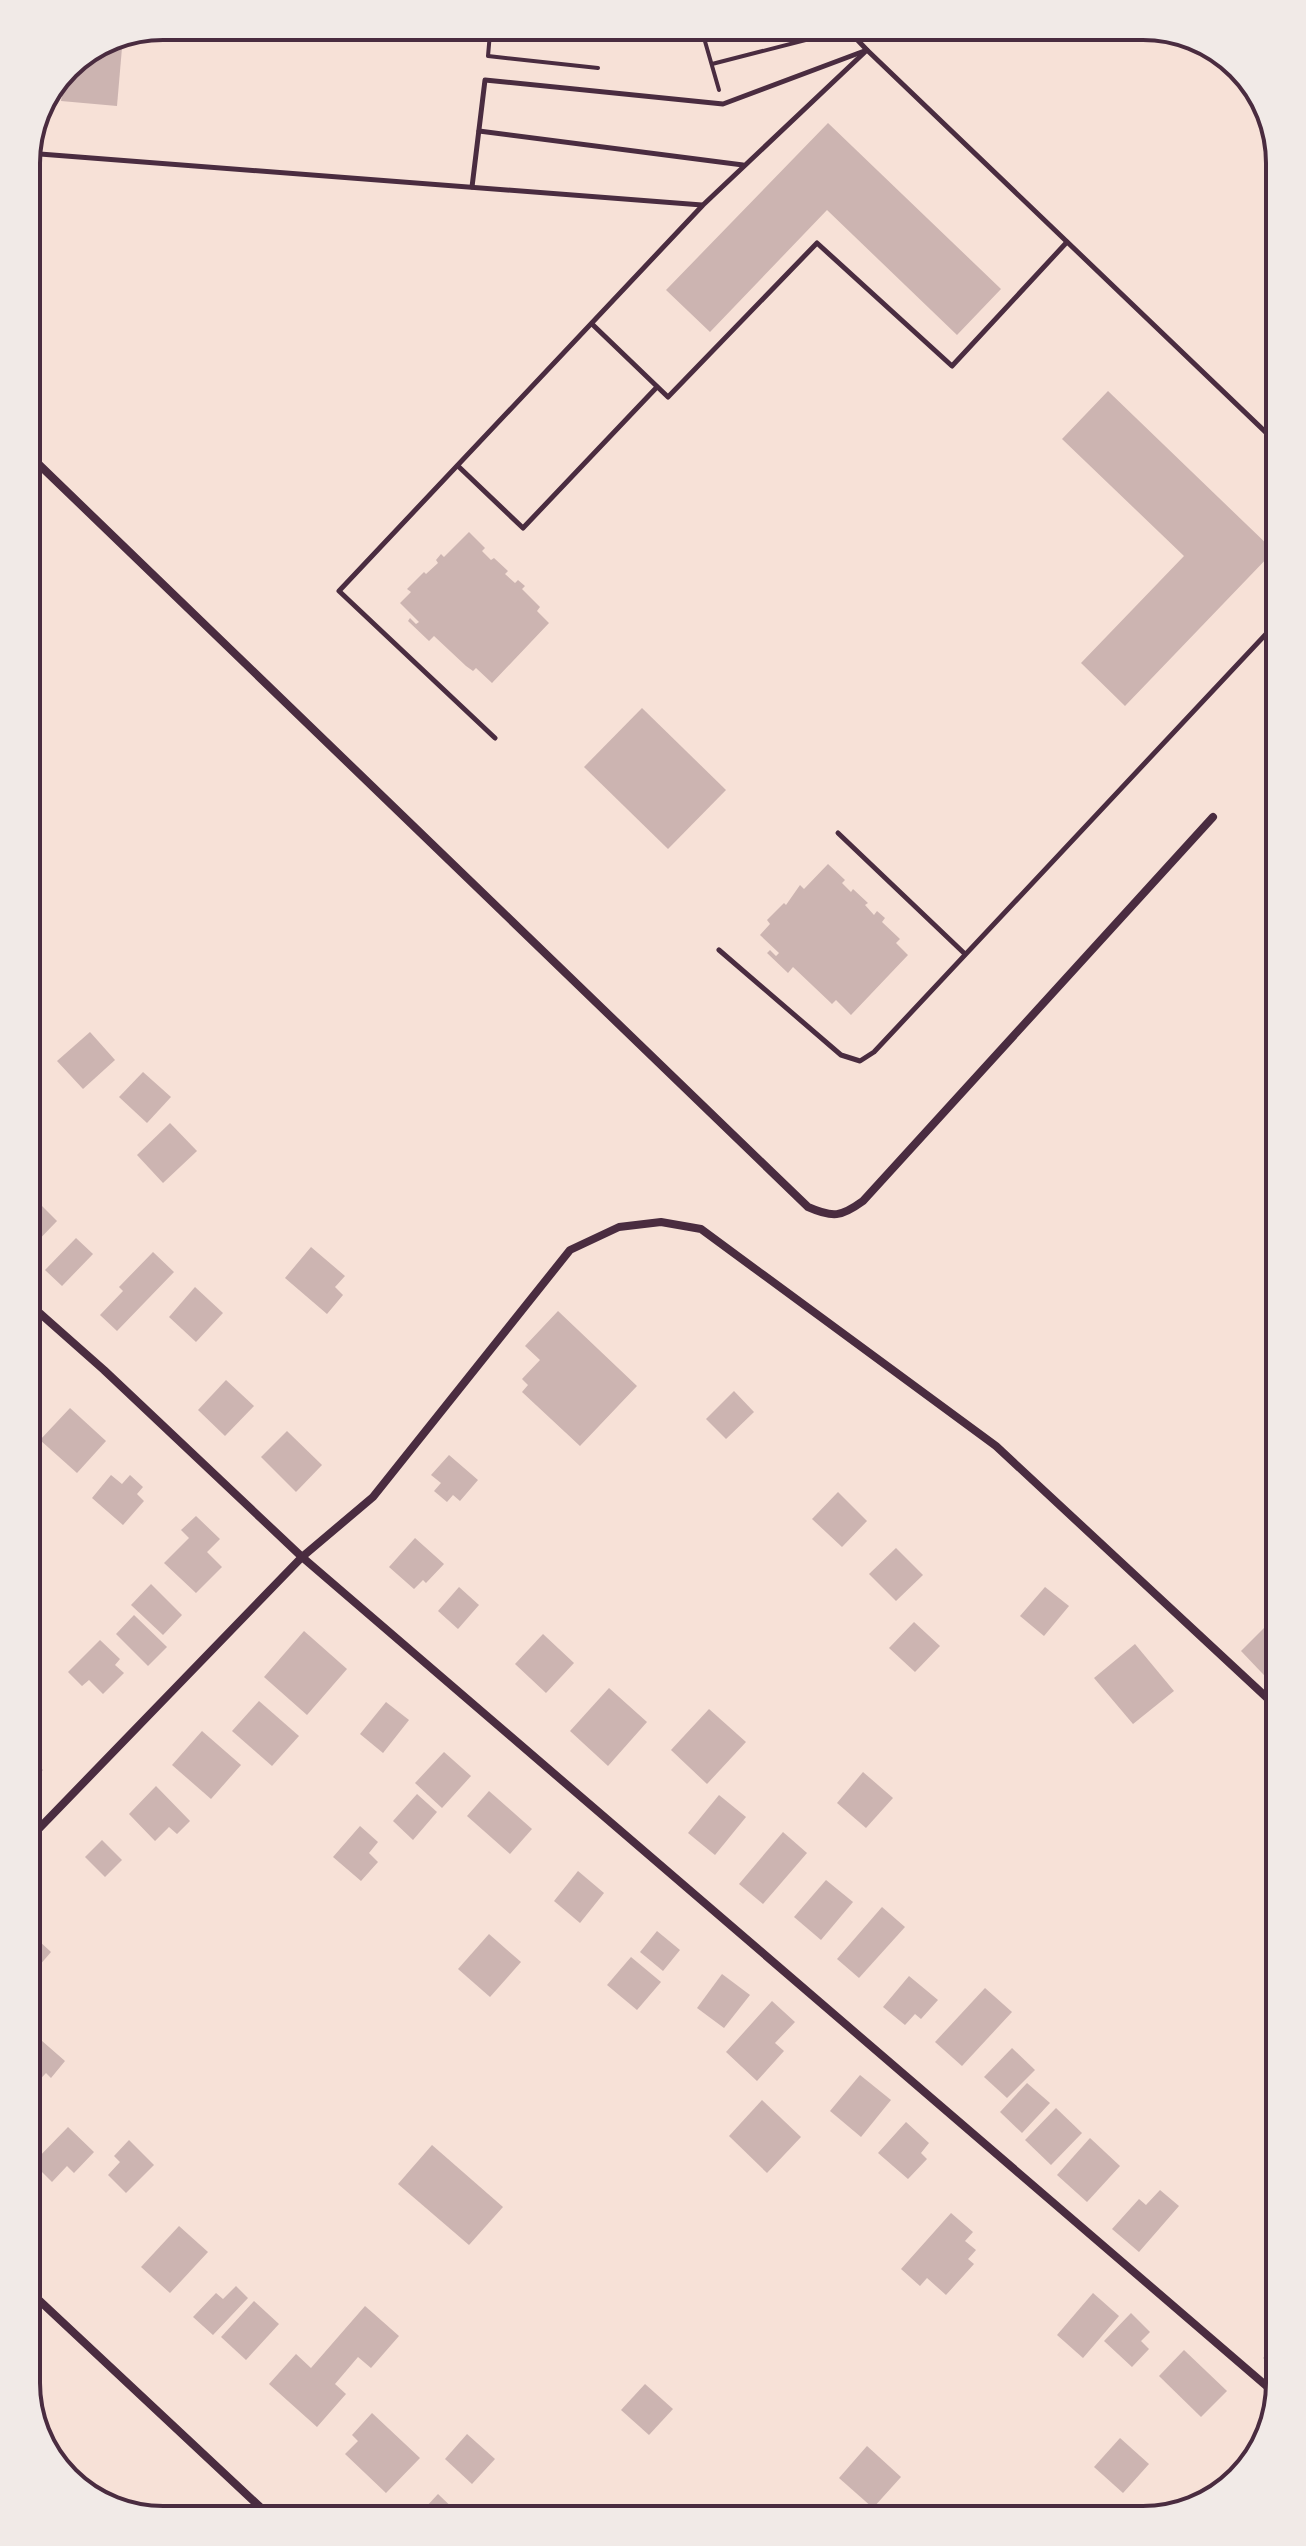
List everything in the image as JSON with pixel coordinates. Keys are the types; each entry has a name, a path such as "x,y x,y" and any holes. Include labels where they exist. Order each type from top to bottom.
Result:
{"street":[{"path":"40,466 808,1207 826,1215 847,1214 863,1201 1213,817"},
{"path":"40,1828 302,1557 373,1497 570,1250 619,1227 661,1222 701,1229 724,1244 996,1446 1266,1697"},
{"path":"40,1313 302,1557 1266,2385"},
{"path":"40,2301 259,2506"}],"lane":[{"path":"857,40 1266,433"},
{"path":"472,187 485,80 723,104 867,50"},
{"path":"495,738 339,591 703,205 867,50"},
{"path":"479,131 743,165"},
{"path":"40,154 703,205"},
{"path":"592,324 668,397 817,243 952,366 1067,242"},
{"path":"458,466 523,528 657,387"},
{"path":"719,950 841,1055 860,1061 874,1052 1266,634"},
{"path":"838,833 965,954"}],"path":[{"path":"489,40 488,56 598,68"},
{"path":"705,40 723,104"},
{"path":"712,64 805,40"}],"building":[{"path":"122,47 117,106 61,101 65,88 82,70 101,56"},
{"path":"828,123 1001,289 957,335 827,210 710,332 666,290"},
{"path":"1108,391 1266,543 1266,559 1125,706 1081,663 1184,556 1062,439"},
{"path":"469,532 485,548 482,551 491,560 494,558 508,571 505,574 515,583 518,580 525,586 522,589 540,607 537,611 549,623 492,683 476,668 473,671 466,666 434,636 429,641 408,621 410,618 416,624 419,622 400,603 411,592 407,589 438,563 436,560 441,554 444,557"},
{"path":"642,708 726,790 668,849 584,767"},
{"path":"828,864 845,880 842,883 851,892 853,889 868,903 865,905 874,915 877,911 885,918 882,922 900,939 896,943 908,955 851,1015 836,1000 832,1004 793,967 788,973 767,953 770,950 776,956 779,953 760,935 770,924 767,920 784,903 786,905 800,885 804,889"},
{"path":"90,1032 115,1060 83,1089 57,1061"},
{"path":"143,1072 171,1097 147,1123 119,1097"},
{"path":"170,1123 197,1151 163,1183 137,1155"},
{"path":"40,1204 57,1221 40,1239"},
{"path":"76,1238 93,1254 62,1286 45,1270"},
{"path":"311,1247 345,1276 335,1287 343,1295 327,1314 285,1278"},
{"path":"153,1252 174,1272 117,1331 100,1315 123,1291 119,1287"},
{"path":"195,1287 223,1313 196,1342 169,1317"},
{"path":"558,1311 637,1386 580,1446 522,1392 528,1385 522,1379 540,1360 525,1346"},
{"path":"226,1380 254,1406 225,1436 198,1410"},
{"path":"734,1391 754,1412 726,1439 706,1419"},
{"path":"70,1408 106,1441 77,1473 40,1440"},
{"path":"287,1431 322,1465 296,1492 261,1457"},
{"path":"449,1455 478,1480 460,1501 453,1495 447,1502 434,1491 441,1483 431,1475"},
{"path":"111,1475 122,1484 130,1475 143,1487 137,1494 144,1501 123,1525 92,1498"},
{"path":"838,1492 867,1521 842,1547 812,1519"},
{"path":"196,1516 220,1539 207,1552 222,1567 196,1593 164,1563 189,1538 181,1530"},
{"path":"415,1538 444,1564 426,1583 423,1580 414,1589 389,1567"},
{"path":"896,1548 923,1575 896,1601 869,1574"},
{"path":"151,1584 182,1615 163,1635 131,1605"},
{"path":"459,1587 479,1605 458,1629 438,1611"},
{"path":"1045,1587 1069,1606 1044,1636 1020,1616"},
{"path":"134,1615 167,1647 148,1666 116,1634"},
{"path":"914,1622 940,1646 915,1672 889,1648"},
{"path":"1266,1626 1266,1677 1241,1651"},
{"path":"304,1631 347,1669 307,1715 264,1677"},
{"path":"543,1634 574,1663 546,1693 515,1664"},
{"path":"100,1640 120,1659 115,1665 124,1673 103,1694 89,1680 82,1686 68,1672"},
{"path":"1135,1644 1174,1691 1133,1724 1094,1678"},
{"path":"609,1688 647,1722 608,1766 570,1731"},
{"path":"259,1701 299,1736 272,1766 232,1731"},
{"path":"386,1702 409,1720 383,1753 360,1734"},
{"path":"709,1709 746,1742 707,1784 671,1750"},
{"path":"202,1731 241,1765 211,1799 172,1765"},
{"path":"444,1752 471,1776 442,1808 415,1783"},
{"path":"863,1772 893,1798 866,1828 837,1803"},
{"path":"156,1786 190,1821 177,1834 169,1827 155,1841 129,1814"},
{"path":"489,1791 532,1829 510,1854 467,1816"},
{"path":"417,1794 437,1812 413,1840 393,1821"},
{"path":"719,1795 746,1817 715,1855 688,1833"},
{"path":"360,1826 378,1842 369,1853 378,1862 361,1881 333,1857"},
{"path":"783,1832 807,1853 763,1904 739,1884"},
{"path":"102,1840 122,1860 105,1877 85,1857"},
{"path":"578,1871 604,1893 580,1923 554,1901"},
{"path":"826,1880 853,1902 821,1940 794,1917"},
{"path":"882,1907 905,1927 859,1978 837,1959"},
{"path":"657,1931 680,1950 663,1971 640,1952"},
{"path":"489,1934 521,1962 490,1997 458,1969"},
{"path":"40,1942 51,1952 40,1965"},
{"path":"631,1957 661,1982 637,2010 607,1985"},
{"path":"722,1974 750,1995 724,2028 697,2008"},
{"path":"909,1976 938,2000 921,2019 915,2014 905,2025 883,2007"},
{"path":"985,1988 1012,2012 962,2066 935,2042"},
{"path":"772,2001 795,2022 775,2043 784,2051 757,2081 726,2052"},
{"path":"40,2039 65,2061 51,2078 46,2073 40,2079"},
{"path":"1012,2048 1035,2070 1007,2098 984,2077"},
{"path":"860,2075 891,2100 861,2137 830,2111"},
{"path":"1027,2083 1050,2103 1022,2133 1000,2112"},
{"path":"762,2100 801,2137 767,2173 729,2136"},
{"path":"1056,2108 1082,2133 1051,2165 1025,2140"},
{"path":"906,2122 929,2143 921,2153 927,2159 908,2179 878,2153"},
{"path":"68,2127 94,2152 74,2173 67,2166 52,2182 40,2170 40,2156"},
{"path":"1090,2138 1120,2166 1087,2202 1057,2175"},
{"path":"129,2140 154,2165 126,2193 108,2175 120,2162 114,2156"},
{"path":"432,2145 503,2207 469,2245 398,2184"},
{"path":"1160,2190 1179,2206 1139,2252 1112,2229 1139,2199 1146,2205"},
{"path":"951,2213 973,2232 965,2241 976,2250 968,2259 974,2264 946,2295 927,2278 920,2286 901,2269"},
{"path":"179,2226 208,2252 170,2293 141,2267"},
{"path":"236,2286 248,2298 213,2335 193,2317 216,2293 223,2299"},
{"path":"1093,2293 1119,2316 1083,2358 1057,2335"},
{"path":"254,2301 279,2324 246,2360 221,2337"},
{"path":"365,2306 399,2336 371,2368 358,2357 335,2384 346,2394 317,2427 269,2384 296,2354 311,2368"},
{"path":"1131,2313 1150,2332 1141,2341 1149,2349 1132,2367 1104,2341"},
{"path":"1184,2350 1227,2391 1201,2417 1159,2376"},
{"path":"645,2384 673,2409 649,2435 621,2410"},
{"path":"372,2413 420,2458 386,2493 345,2454 358,2441 352,2435"},
{"path":"467,2434 495,2459 472,2484 445,2459"},
{"path":"1120,2438 1149,2464 1123,2493 1094,2467"},
{"path":"867,2446 901,2477 875,2506 871,2506 839,2478"},
{"path":"438,2494 451,2506 427,2506"}]}
